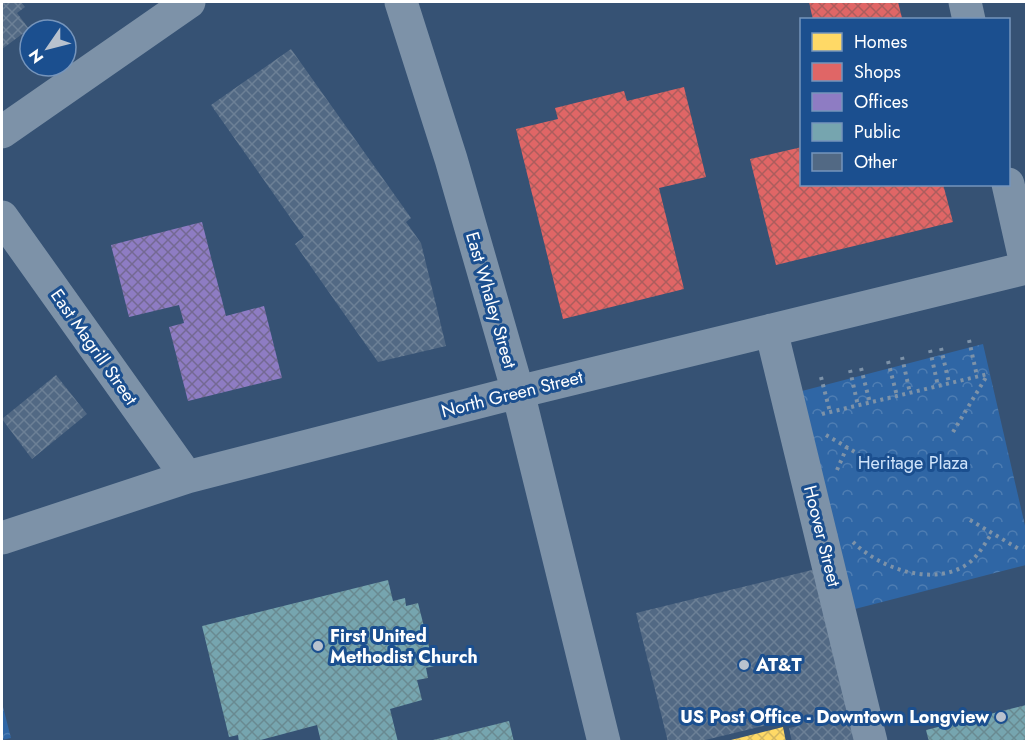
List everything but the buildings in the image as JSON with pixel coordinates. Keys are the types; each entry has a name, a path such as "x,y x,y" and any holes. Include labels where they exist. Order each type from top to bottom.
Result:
{"street":[{"path":"2,132 189,2"},
{"name":"East Whaley Street","path":"401,2 451,159 518,392 604,741"},
{"path":"965,2 969,18"},
{"path":"1008,186 1026,266"},
{"name":"East Magrill Street","path":"2,217 187,477"},
{"name":"North Green Street","path":"2,538 187,477 1026,266"},
{"name":"Hoover Street","path":"771,330 871,741"}],"path":[{"path":"969,340 977,376"},
{"path":"941,348 950,383"},
{"path":"930,350 938,386"},
{"path":"902,357 910,393"},
{"path":"888,361 897,396"},
{"path":"861,368 870,403"},
{"path":"850,370 858,406"},
{"path":"816,415 988,374 953,432"},
{"path":"821,377 830,412"},
{"path":"818,430 867,459"},
{"path":"836,476 846,447"},
{"path":"970,520 1019,549"},
{"path":"849,536 870,556 887,566 905,572 944,573 960,568 971,561 980,552 992,533"}],"green space":[{"name":"Heritage Plaza","path":"983,344 1026,530 1026,565 851,610 798,392"},
{"path":"2,703 11,738 2,740"}],"place":[{"name":"First United Methodist Church","path":"318,646"},
{"name":"AT&T","path":"744,665"},
{"name":"US Post Office - Downtown Longview","path":"1001,717"}]}
